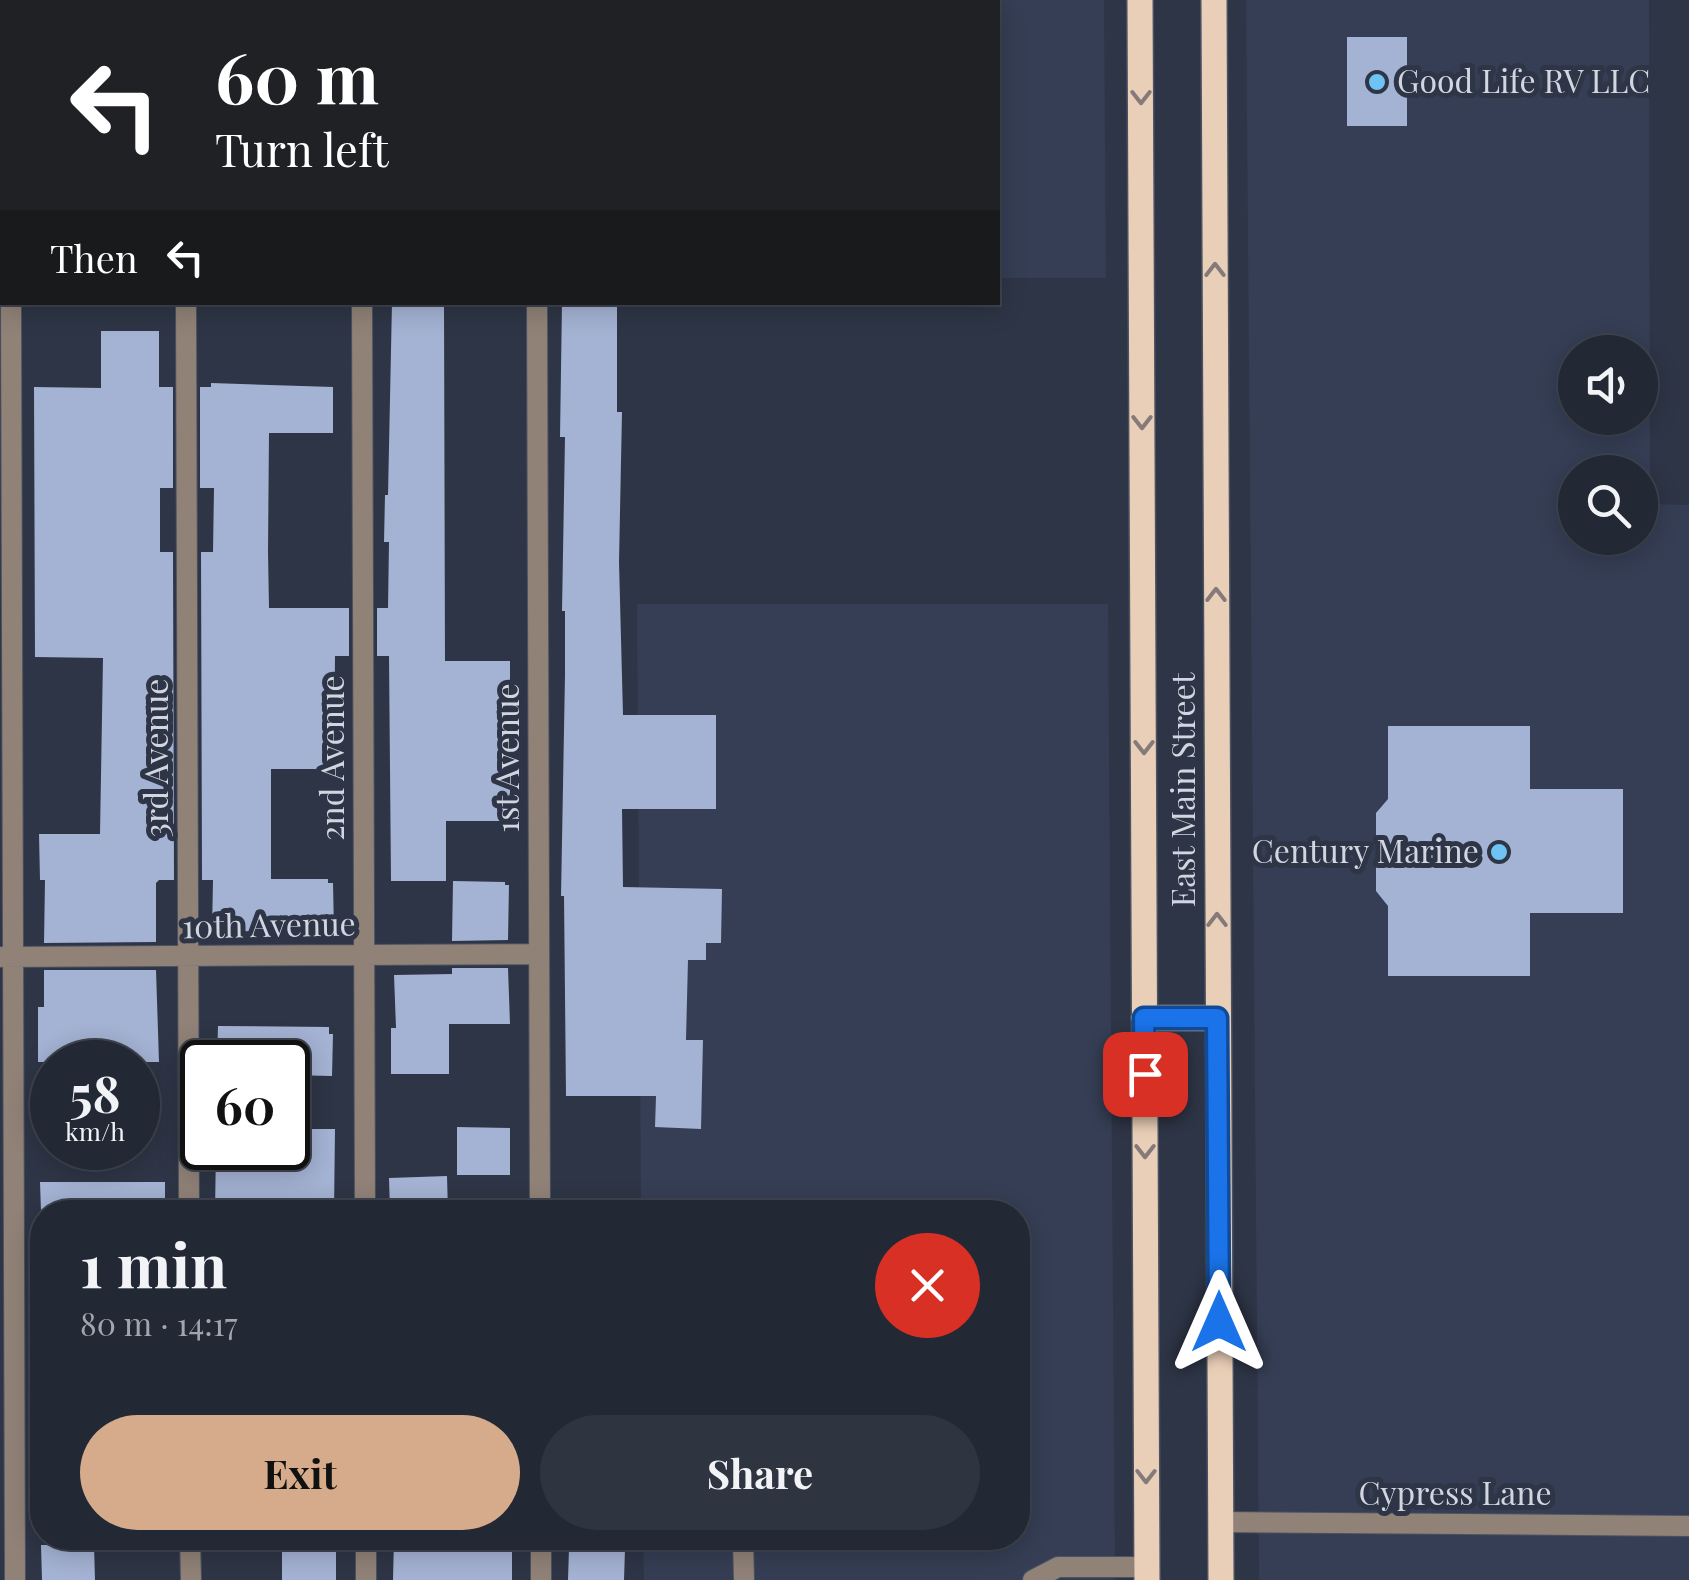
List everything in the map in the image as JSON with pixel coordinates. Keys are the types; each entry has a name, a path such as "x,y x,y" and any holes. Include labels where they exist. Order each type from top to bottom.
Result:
{"main road":[{"name":"East Main Street","path":"1140,0 1147,1574"},
{"name":"East Main Street","path":"1214,0 1222,1580"},
{"path":"1144,1018 1217,1018"}],"lane":[{"path":"12,305 6,957 15,1580"},
{"name":"3rd Avenue","path":"186,305 189,1200"},
{"name":"2nd Avenue","path":"362,305 365,1200"},
{"name":"1st Avenue","path":"537,305 540,1200"},
{"name":"10th Avenue","path":"6,957 539,954"},
{"name":"Cypress Lane","path":"1221,1522 1689,1526"},
{"path":"190,1550 190,1580"},
{"path":"366,1550 366,1580"},
{"path":"541,1550 541,1580"},
{"path":"743,1550 744,1580"},
{"path":"1033,1580 1058,1568 1147,1574"}],"shaded area":[{"path":"1000,0 1104,0 1106,278 1000,278"},
{"path":"1246,0 1649,0 1650,335 1558,335 1558,435 1650,435 1650,455 1558,455 1558,555 1658,555 1658,504 1689,505 1689,1580 1259,1580"},
{"path":"637,604 1108,604 1115,1580 644,1580 643,1550 1030,1550 1030,1200 641,1200"}],"building":[{"name":"Good Life RV LLC","path":"1347,37 1407,37 1407,126 1347,126"},
{"path":"392,305 444,305 445,661 510,661 510,821 446,821 446,881 391,881 389,656 377,656 377,608 388,608 389,542 384,542"},
{"path":"562,305 617,305 617,412 622,412 619,562 623,715 716,715 716,809 622,809 623,887 722,889 721,943 706,943 706,960 688,960 686,1040 703,1040 701,1129 655,1127 656,1096 566,1096 561,896 565,437 560,437"},
{"path":"101,331 159,331 159,387 173,387 173,488 160,488 160,552 173,552 174,880 156,883 156,942 44,943 45,880 40,880 39,834 100,834 103,658 35,657 34,387 101,388"},
{"path":"211,383 333,387 333,433 269,433 268,552 269,608 349,608 349,656 335,656 334,769 271,769 271,879 328,879 328,883 333,883 334,932 212,931 213,880 202,880 201,552 213,552 214,488 200,488 200,387 211,387"},
{"name":"Century Marine","path":"1388,726 1530,726 1530,789 1623,789 1623,913 1530,913 1530,976 1388,976 1388,906 1376,891 1376,813 1388,799"},
{"path":"453,881 509,885 508,940 452,941"},
{"path":"452,968 508,968 510,1024 449,1024 449,1074 391,1074 391,1028 396,1028 394,975 452,974"},
{"path":"44,970 156,970 158,1040 38,1040 38,1007 44,1007"},
{"path":"218,1026 329,1027 329,1034 333,1034 332,1076 310,1076 310,1040 218,1040"},
{"path":"457,1127 510,1128 510,1175 457,1175"},
{"path":"310,1129 335,1129 334,1200 215,1200 216,1170 310,1170"},
{"path":"447,1176 448,1200 390,1200 389,1178"},
{"path":"40,1182 165,1182 165,1200 41,1200"},
{"path":"41,1550 94,1550 95,1580 42,1580"},
{"path":"282,1550 336,1550 336,1580 282,1580"},
{"path":"394,1550 512,1550 512,1580 393,1580"},
{"path":"569,1550 625,1550 624,1580 568,1580"}],"place":[{"name":"Good Life RV LLC","path":"1377,82"},
{"name":"Century Marine","path":"1499,852"}],"route":[{"path":"1145,1074 1144,1018 1217,1018 1219,1322"}]}
